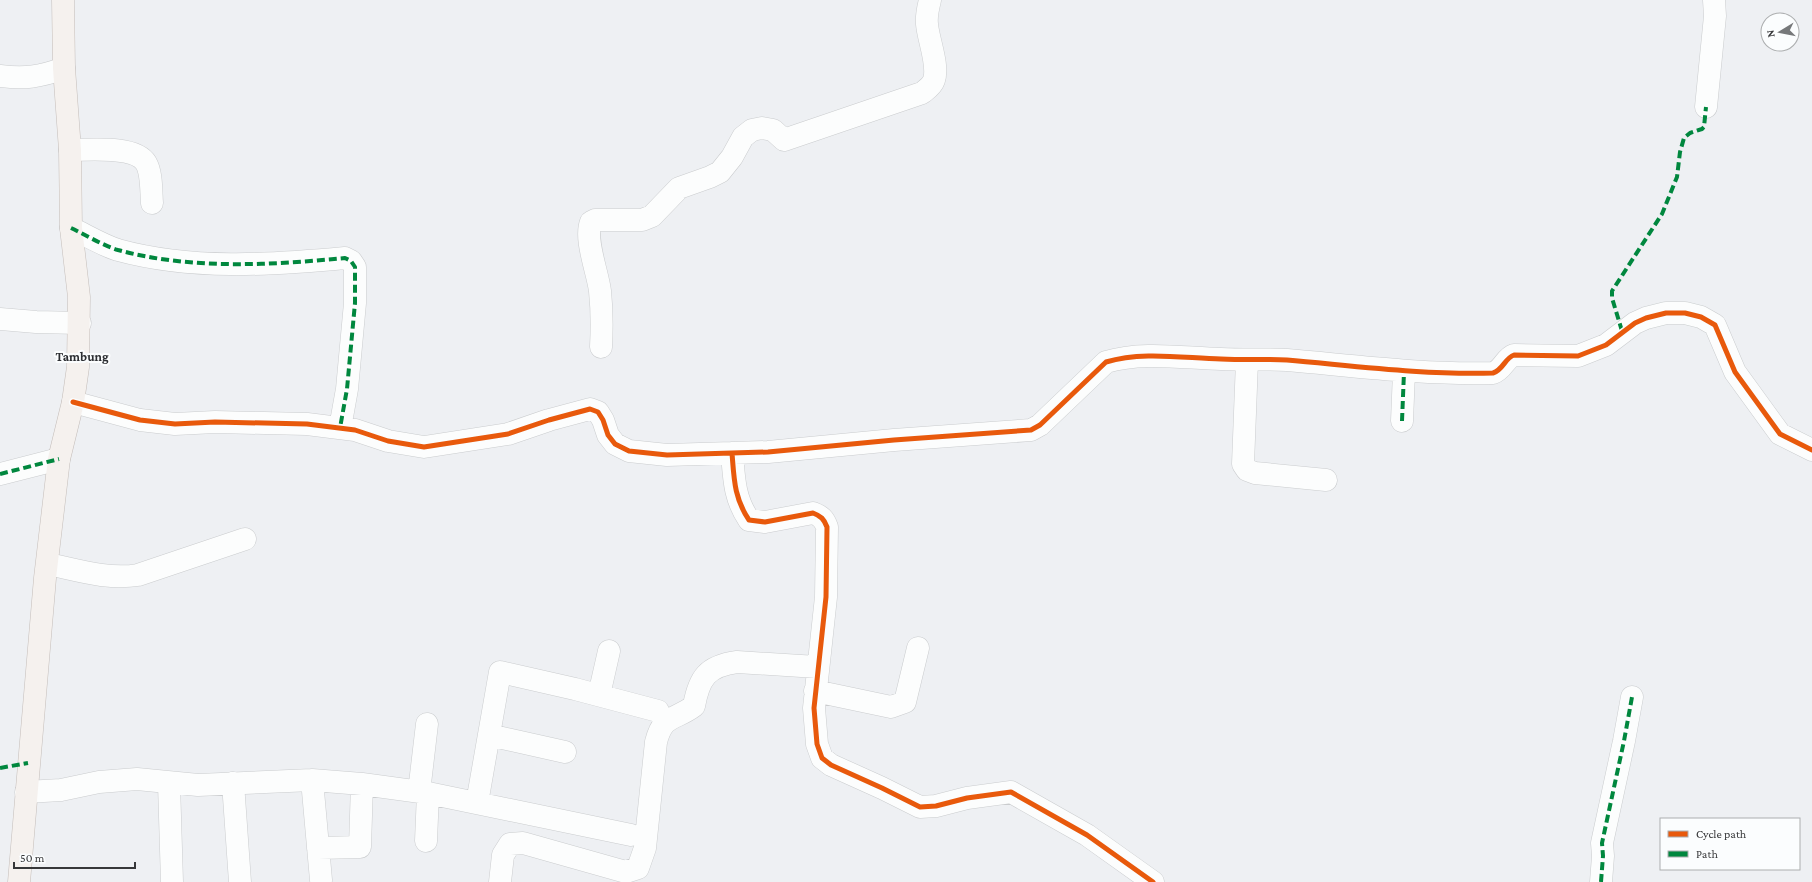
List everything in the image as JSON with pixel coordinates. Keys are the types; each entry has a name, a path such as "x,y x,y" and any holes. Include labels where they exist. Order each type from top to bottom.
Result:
{"main road":[{"path":"19,882 42,615 59,459 73,402 78,367 80,323 79,297 71,228 70,150 64,68 63,0"}],"street":[{"path":"601,347 602,324 600,290 590,236 591,222 595,220 648,219 656,213 679,188 720,172 732,157 743,136 752,130 762,128 773,130 784,140 922,93 929,88 935,79 935,68 927,24 927,12 930,0"},
{"path":"1706,107 1715,16 1714,0"},
{"path":"0,76 32,78 43,76 64,68"},
{"path":"70,150 116,150 132,152 146,162 152,202"},
{"path":"71,228 116,250 156,258 208,264 293,262 345,258 351,260 355,267 355,303 347,389 340,428"},
{"path":"73,402 140,420 175,424 230,422 307,424 356,430 388,441 424,447 508,434 549,420 590,409 598,412 615,444 629,451 667,455 768,452 894,440 1026,431 1040,426 1106,362 1120,358 1141,356 1247,361 1286,360 1404,372 1493,374 1499,370 1510,356 1578,356 1606,346 1635,322 1666,313 1685,313 1701,317 1715,326 1735,372 1780,434 1812,450"},
{"path":"0,319 80,323"},
{"path":"1247,361 1243,464 1246,470 1255,473 1326,480"},
{"path":"1402,421 1404,372"},
{"path":"732,453 736,492 740,508 749,520 765,522 813,513 820,515 825,520 827,527 826,597 817,667 814,708 817,744 822,758 831,765 920,807 936,806 967,798 1011,792 1087,835 1153,882"},
{"path":"0,474 59,459"},
{"path":"47,571 112,577 138,575 245,539"},
{"path":"815,691 891,707 905,702 918,648"},
{"path":"599,695 609,651"},
{"path":"500,882 503,855 510,844 523,843 626,872 638,868 646,848 656,742 660,728 668,720 682,715 694,706 697,690 704,676 727,663 737,662 817,667"},
{"path":"477,803 500,672 599,695 658,711"},
{"path":"1601,882 1603,856 1602,843 1632,697"},
{"path":"426,841 424,792 427,724"},
{"path":"489,735 565,752"},
{"path":"26,792 61,790 99,782 137,779 170,784 198,785 312,780 362,784 424,792 631,834"},
{"path":"312,780 321,880"},
{"path":"233,783 240,882"},
{"path":"170,784 172,882"},
{"path":"318,848 360,847 362,784"}],"marked path":[{"path":"1622,331 1612,298 1612,291 1662,214 1677,177 1680,152 1684,138 1690,133 1704,127 1706,107"},
{"path":"71,228 100,243 118,250 174,261 231,264 288,263 345,258 351,261 355,267 355,303 347,389 340,428"},
{"path":"1402,421 1404,372"},
{"path":"0,474 59,459"},
{"path":"1601,882 1603,856 1602,843 1632,697"},
{"path":"0,768 28,763"}],"cycle path":[{"path":"73,402 140,420 175,424 215,422 307,424 355,430 388,441 424,447 508,434 549,420 590,409 598,412 603,420 608,435 615,444 629,451 667,455 768,452 894,440 1031,430 1040,425 1106,362 1120,359 1163,356 1287,360 1441,373 1493,373 1514,355 1578,356 1606,345 1635,323 1646,318 1666,313 1685,313 1701,317 1715,325 1735,372 1780,434 1812,450"},
{"path":"732,453 734,479 740,504 749,520 765,522 813,513 822,518 827,527 826,597 814,708 817,744 822,758 831,765 920,807 936,806 967,798 1011,792 1087,835 1153,882"}],"district":[{"name":"Tambung","path":"82,356"}]}
